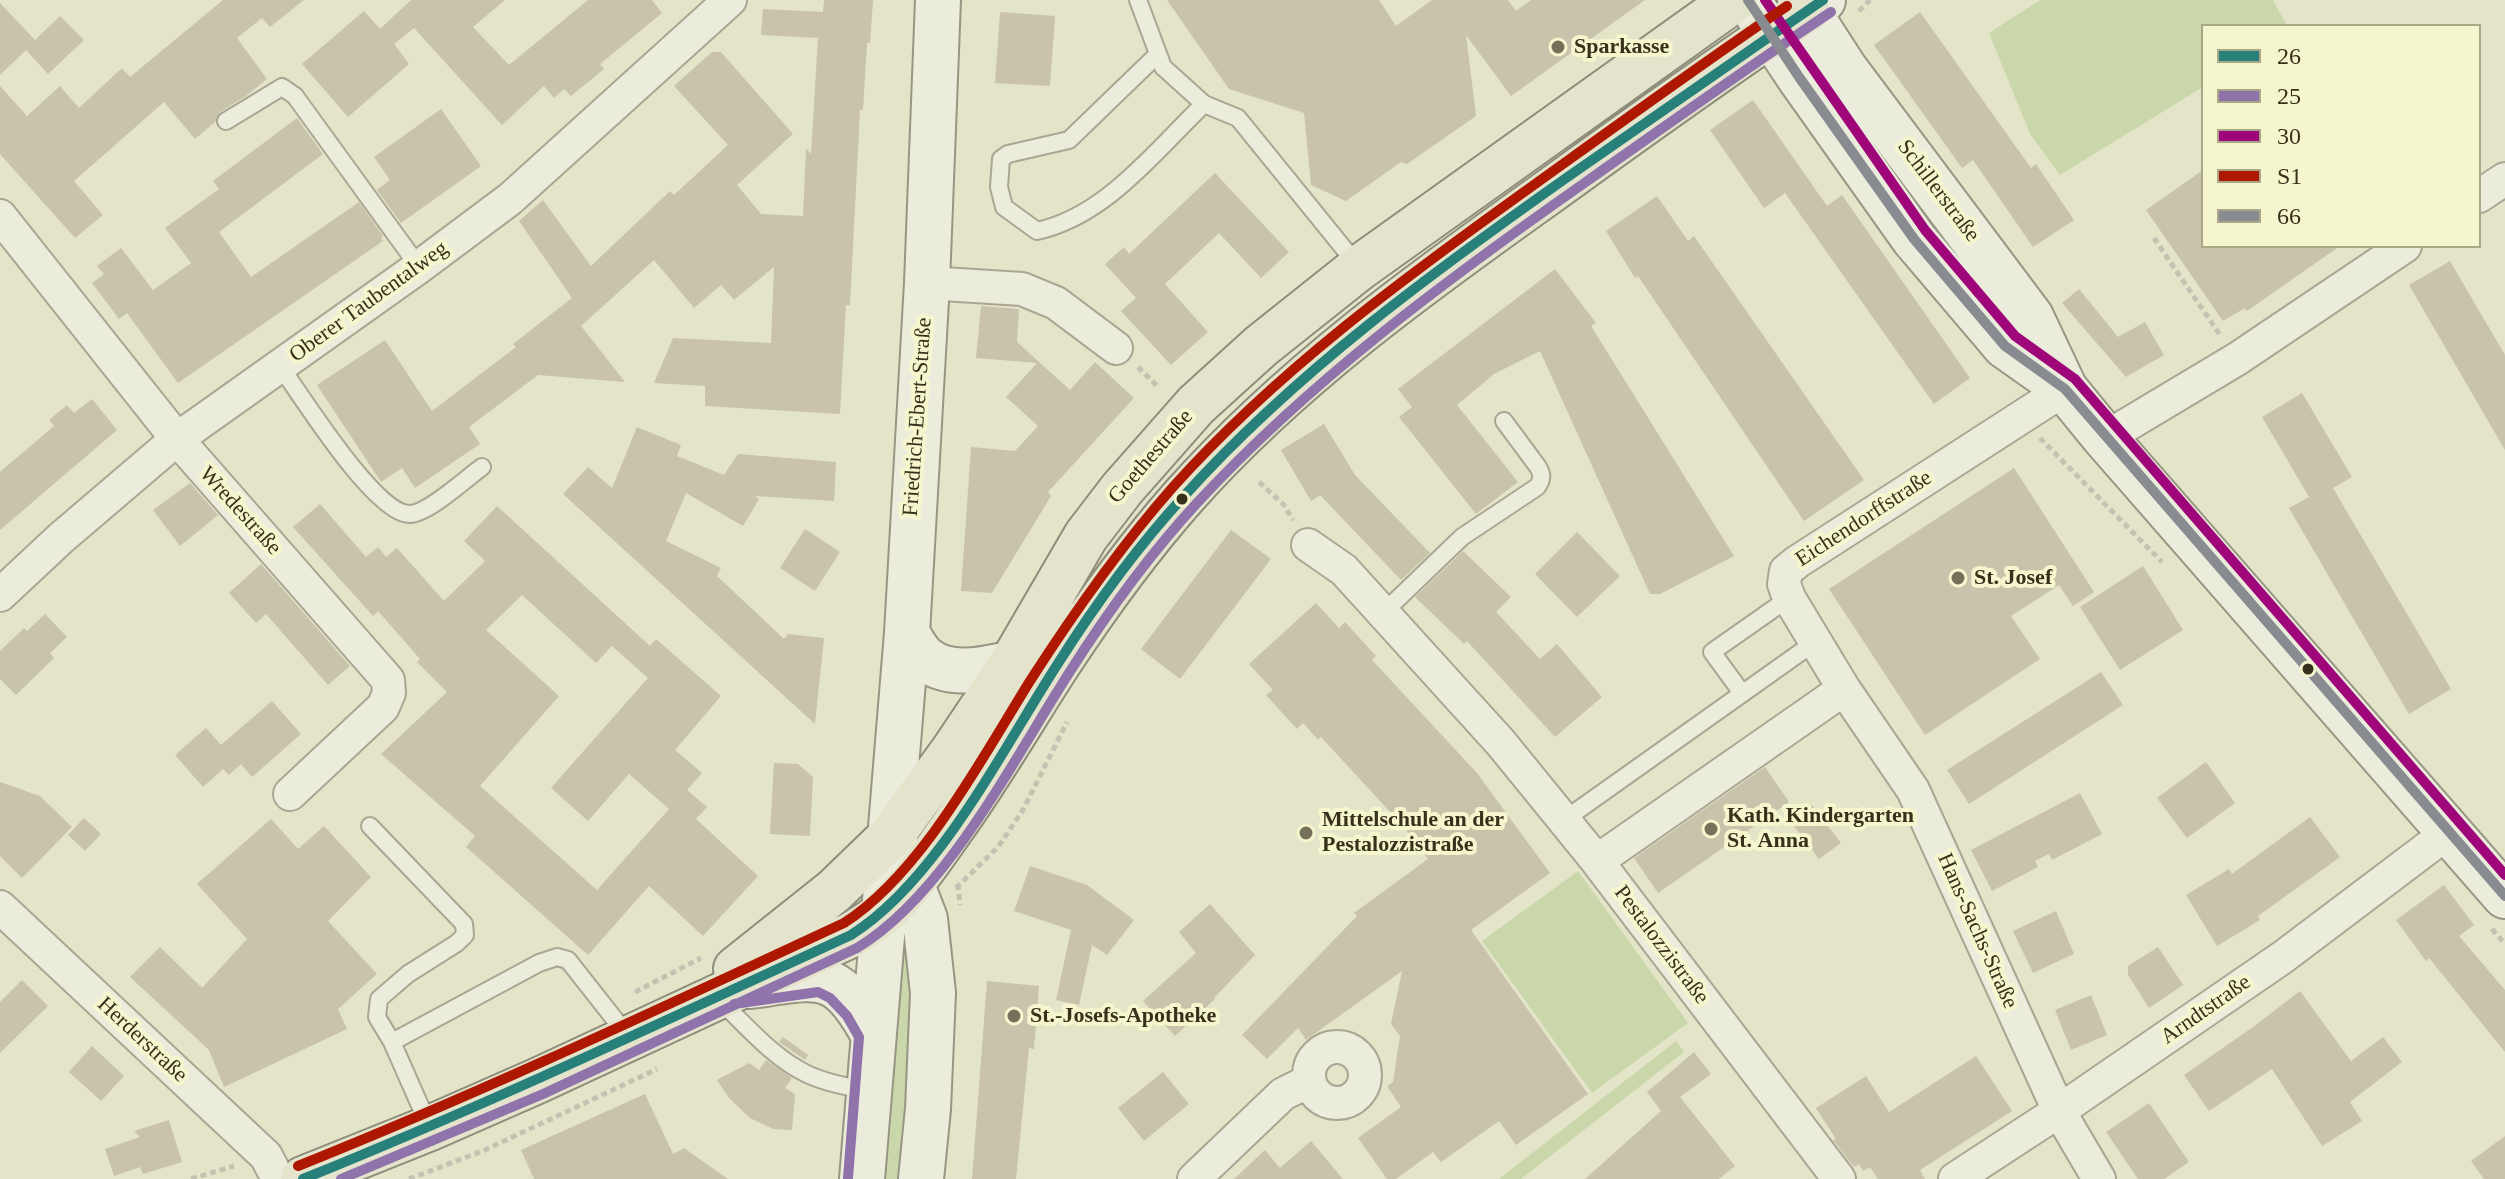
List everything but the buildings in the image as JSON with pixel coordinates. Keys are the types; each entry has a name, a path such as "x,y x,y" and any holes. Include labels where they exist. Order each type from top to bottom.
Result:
{"main road":[{"name":"Goethestraße","path":"673,1015 781,935 834,891 892,835 1012,663 1086,536 1122,489 1196,405 1261,346 1359,268 1734,0"},
{"name":"Goethestraße","path":"325,1175 430,1128 616,1022 673,1015 728,993 851,935 882,914 912,883 982,786 1060,661 1114,586 1182,499 1232,445 1307,375 1415,287 1759,17 1821,6"}],"street":[{"name":"Oberer Taubentalweg","path":"0,595 61,538 177,439 419,267 521,189 730,0"},
{"name":"Friedrich-Ebert-Straße","path":"862,1179 907,633 927,283 938,0"},
{"name":"Schillerstraße","path":"1821,6 1845,69 2031,317 2065,389 2505,896"},
{"name":"Schillerstraße","path":"1759,17 1914,239 2005,346 2065,389"},
{"path":"2481,195 2505,179"},
{"name":"Wredestraße","path":"0,216 177,439 388,680 389,693 383,707 290,794"},
{"path":"2105,438 2237,359 2402,248"},
{"path":"927,283 1022,289 1056,303 1124,355"},
{"name":"Eichendorffstraße","path":"1844,689 1789,598 1784,584 1786,571 2065,389"},
{"name":"Pestalozzistraße","path":"1308,545 1344,570 1501,743 1597,861 1839,1179"},
{"path":"907,633 926,659 949,669 981,670 1012,663"},
{"path":"1597,861 1844,689"},
{"name":"Hans-Sachs-Straße","path":"1844,689 1913,790 2059,1111 2099,1179"},
{"name":"Arndtstraße","path":"1955,1179 2283,957 2450,831"},
{"name":"Friedrich-Ebert-Straße","path":"892,835 925,919 933,993 928,1109 921,1179"},
{"name":"Herderstraße","path":"0,907 272,1168"},
{"path":"728,993 821,978 838,987 858,1007 873,1034"},
{"path":"1194,1179 1283,1094 1309,1081"}],"lane":[{"path":"1138,0 1163,67 1204,104 1238,118 1359,268"},
{"path":"1158,54 1069,140 1008,154 1001,159 999,187 1004,207 1037,231 1060,226 1086,213 1122,184 1204,104"},
{"path":"226,121 282,87 295,96 419,267"},
{"path":"280,366 342,453 389,507 407,514 422,511 482,467"},
{"path":"1383,613 1462,537 1537,487 1541,481 1542,474 1538,467 1504,421"},
{"path":"1742,693 1712,652 1789,598"},
{"path":"1564,820 1815,642"},
{"path":"370,826 464,924 465,935 457,943 408,974 379,999 377,1017 392,1042 430,1128"},
{"path":"392,1042 539,963 557,957 568,960 616,1022"},
{"path":"728,993 773,1051 805,1074 832,1084 869,1090"}],"path":[{"path":"1821,6 1870,0"},
{"path":"2154,238 2237,359"},
{"path":"1124,355 1157,386"},
{"path":"1259,482 1284,505"},
{"path":"998,847 1023,810 1069,718"},
{"path":"616,1022 709,954"},
{"path":"191,1179 272,1168"}],"green space":[{"path":"2040,0 2273,0 2286,24 2201,24 2201,88 2060,175 2030,134 1989,33"},
{"path":"1578,871 1688,1023 1592,1093 1482,941"},
{"path":"909,945 912,967 904,1179 879,1179 896,953"},
{"path":"1676,1041 1684,1052 1521,1179 1499,1179"}],"transit line":[{"name":"66","path":"1748,0 1914,239 2005,346 2065,389 2505,896"},
{"name":"30","path":"1765,0 1925,230 2015,336 2075,379 2505,875"},
{"name":"26","path":"303,1179 510,1091 715,998 851,935 882,911 912,882 966,812 1071,643 1117,577 1167,515 1273,406 1368,325 1467,249 1823,0"},
{"name":"S1","path":"298,1166 436,1109 640,1017 844,923 872,902 899,875 948,812 1046,656 1116,557 1153,510 1213,445 1298,365 1389,291 1787,6"},
{"name":"25","path":"341,1179 543,1094 857,948 889,924 920,894 975,823 1083,651 1129,585 1179,523 1241,458 1333,373 1431,295 1532,220 1831,12"},
{"name":"25","path":"734,1004 818,992 830,998 847,1016 859,1037 848,1178"}],"place":[{"name":"Sparkasse","path":"1558,47"},
{"name":"St. Josef","path":"1958,578"},
{"name":"Kath. Kindergarten St. Anna","path":"1711,829"},
{"name":"Mittelschule an der Pestalozzistraße","path":"1306,833"},
{"name":"St.-Josefs-Apotheke","path":"1014,1016"}]}
